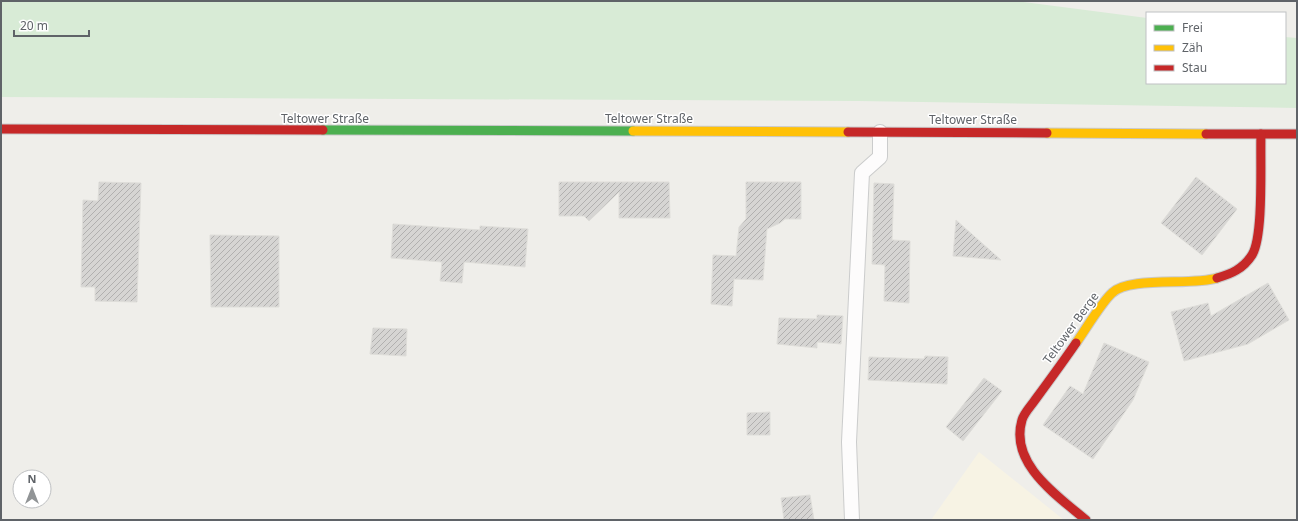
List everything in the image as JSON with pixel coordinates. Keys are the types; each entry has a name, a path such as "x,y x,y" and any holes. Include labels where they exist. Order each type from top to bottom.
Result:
{"street":[{"name":"Teltower Straße","path":"1,129 1297,134"},
{"name":"Teltower Berge","path":"1086,520 1044,484 1026,459 1020,440 1022,419 1112,292 1123,287 1140,284 1214,279 1236,272 1252,255 1259,228 1261,134"}],"lane":[{"path":"852,520 849,442 862,173 880,157 880,132"}],"shaded area":[{"path":"979,452 1064,520 931,520"}],"green space":[{"path":"1,1 1016,1 1146,18 1146,84 1286,84 1286,37 1297,38 1297,108 858,101 1,97"}],"building":[{"path":"1196,177 1237,209 1202,255 1161,223"},
{"path":"99,182 141,183 137,302 95,301 95,287 81,287 83,200 98,201"},
{"path":"559,182 669,182 670,218 619,218 619,192 589,221 584,216 559,216"},
{"path":"746,182 801,182 801,219 785,219 767,229 763,280 734,279 732,306 711,304 713,255 736,256 739,227 746,219"},
{"path":"874,183 894,184 892,240 910,241 909,303 884,301 885,265 872,264"},
{"path":"956,220 1001,260 953,256"},
{"path":"393,224 480,230 480,226 528,229 525,267 464,262 462,283 440,281 442,262 391,258"},
{"path":"210,235 279,236 279,307 211,307"},
{"path":"1268,283 1289,320 1248,344 1184,361 1171,312 1208,303 1211,316"},
{"path":"817,315 843,316 841,344 817,342 817,348 777,344 779,318 817,319"},
{"path":"373,328 407,329 406,356 370,354"},
{"path":"1104,343 1149,362 1133,400 1093,459 1043,425 1070,386 1083,394"},
{"path":"925,356 948,357 947,384 868,380 869,357 924,359"},
{"path":"984,378 1002,391 963,441 946,427"},
{"path":"770,412 770,435 747,435 747,413"},
{"path":"810,495 814,520 784,520 781,498"}],"traffic: fast":[{"path":"323,130 633,131"}],"traffic: slow":[{"path":"633,131 848,132"},
{"path":"1047,133 1206,134"},
{"path":"1076,343 1103,303 1112,293 1120,288 1146,283 1192,281 1217,278"}],"traffic: jam":[{"path":"1,129 323,130"},
{"path":"848,132 1047,133"},
{"path":"1206,134 1297,134"},
{"path":"1217,278 1232,273 1245,264 1252,255 1256,245 1261,197 1261,134"},
{"path":"1076,343 1024,415 1020,436 1023,451 1029,465 1039,478 1086,520"}]}
